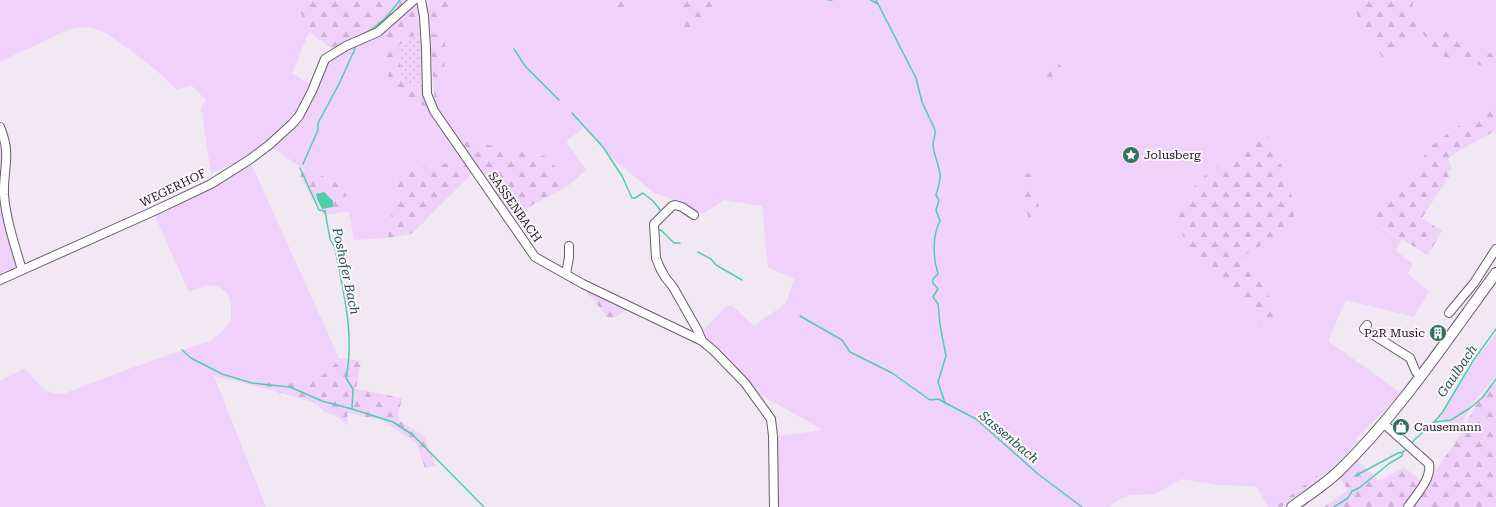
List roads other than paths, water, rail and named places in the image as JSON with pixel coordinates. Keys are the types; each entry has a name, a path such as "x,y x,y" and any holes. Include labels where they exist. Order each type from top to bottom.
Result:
{"main road":[{"path":"1292,507 1337,473 1383,423 1421,376 1496,273"}],"street":[{"name":"WEGERHOF","path":"0,280 157,210 211,184 270,146 299,116 312,91 325,58 340,49 378,32 414,0"},
{"name":"SASSENBACH","path":"421,0 425,26 427,94 434,111 535,257 661,322 702,341 714,351 745,383 771,419 773,436 774,507"},
{"path":"0,127 7,150 4,192 5,206 22,270"},
{"name":"SASSENBACH","path":"694,215 682,207 675,205 672,206 654,224 654,232 656,258 660,268 673,287 698,331 702,341"},
{"path":"566,274 569,246"},
{"path":"1449,314 1474,283 1496,249"},
{"path":"1367,325 1364,330 1410,358 1416,372 1421,376"},
{"path":"1383,423 1429,464 1430,470 1425,481 1408,507"}],"waterway":[{"name":"Poshofer Bach","path":"361,35 374,28 383,20 400,0"},
{"path":"871,0 878,4"},
{"path":"876,0 916,78 922,102 935,130 933,145 940,176 936,195 939,200 936,210 940,221 937,227 934,247 938,274 933,279 933,283 938,289 933,297 938,304 940,325 946,356 938,382 945,403"},
{"name":"Poshofer Bach","path":"303,164 318,130 318,123 339,84 355,47"},
{"path":"514,49 525,66 559,100"},
{"name":"Sassenbach","path":"572,113 603,147 622,176 632,198 635,198 643,193 653,201 661,211 660,213"},
{"name":"Poshofer Bach","path":"300,168 319,210 325,211 330,239 335,248 349,329 346,378 353,389 352,409 393,422 413,435 484,507"},
{"name":"Sassenbach","path":"658,229 674,243 680,243"},
{"name":"Sassenbach","path":"698,252 711,259 716,265 742,280"},
{"name":"Sassenbach","path":"800,316 842,340 850,352 892,373 930,400 938,399 976,419 1038,474 1082,507"},
{"name":"Gaulbach","path":"1434,422 1442,413 1473,361 1496,329"},
{"path":"182,350 191,358 222,374 252,383 290,387 322,401 352,409"},
{"path":"1411,443 1434,422 1451,420 1470,408 1482,398 1496,379"},
{"path":"1334,507 1348,498 1352,491 1359,488 1390,463 1402,456 1403,452 1408,448"},
{"path":"1355,476 1398,453 1403,452"}],"place":[{"name":"Jolusberg","path":"1131,155"},
{"name":"P2R Music","path":"1438,333"},
{"name":"Causemann","path":"1401,427"}]}
